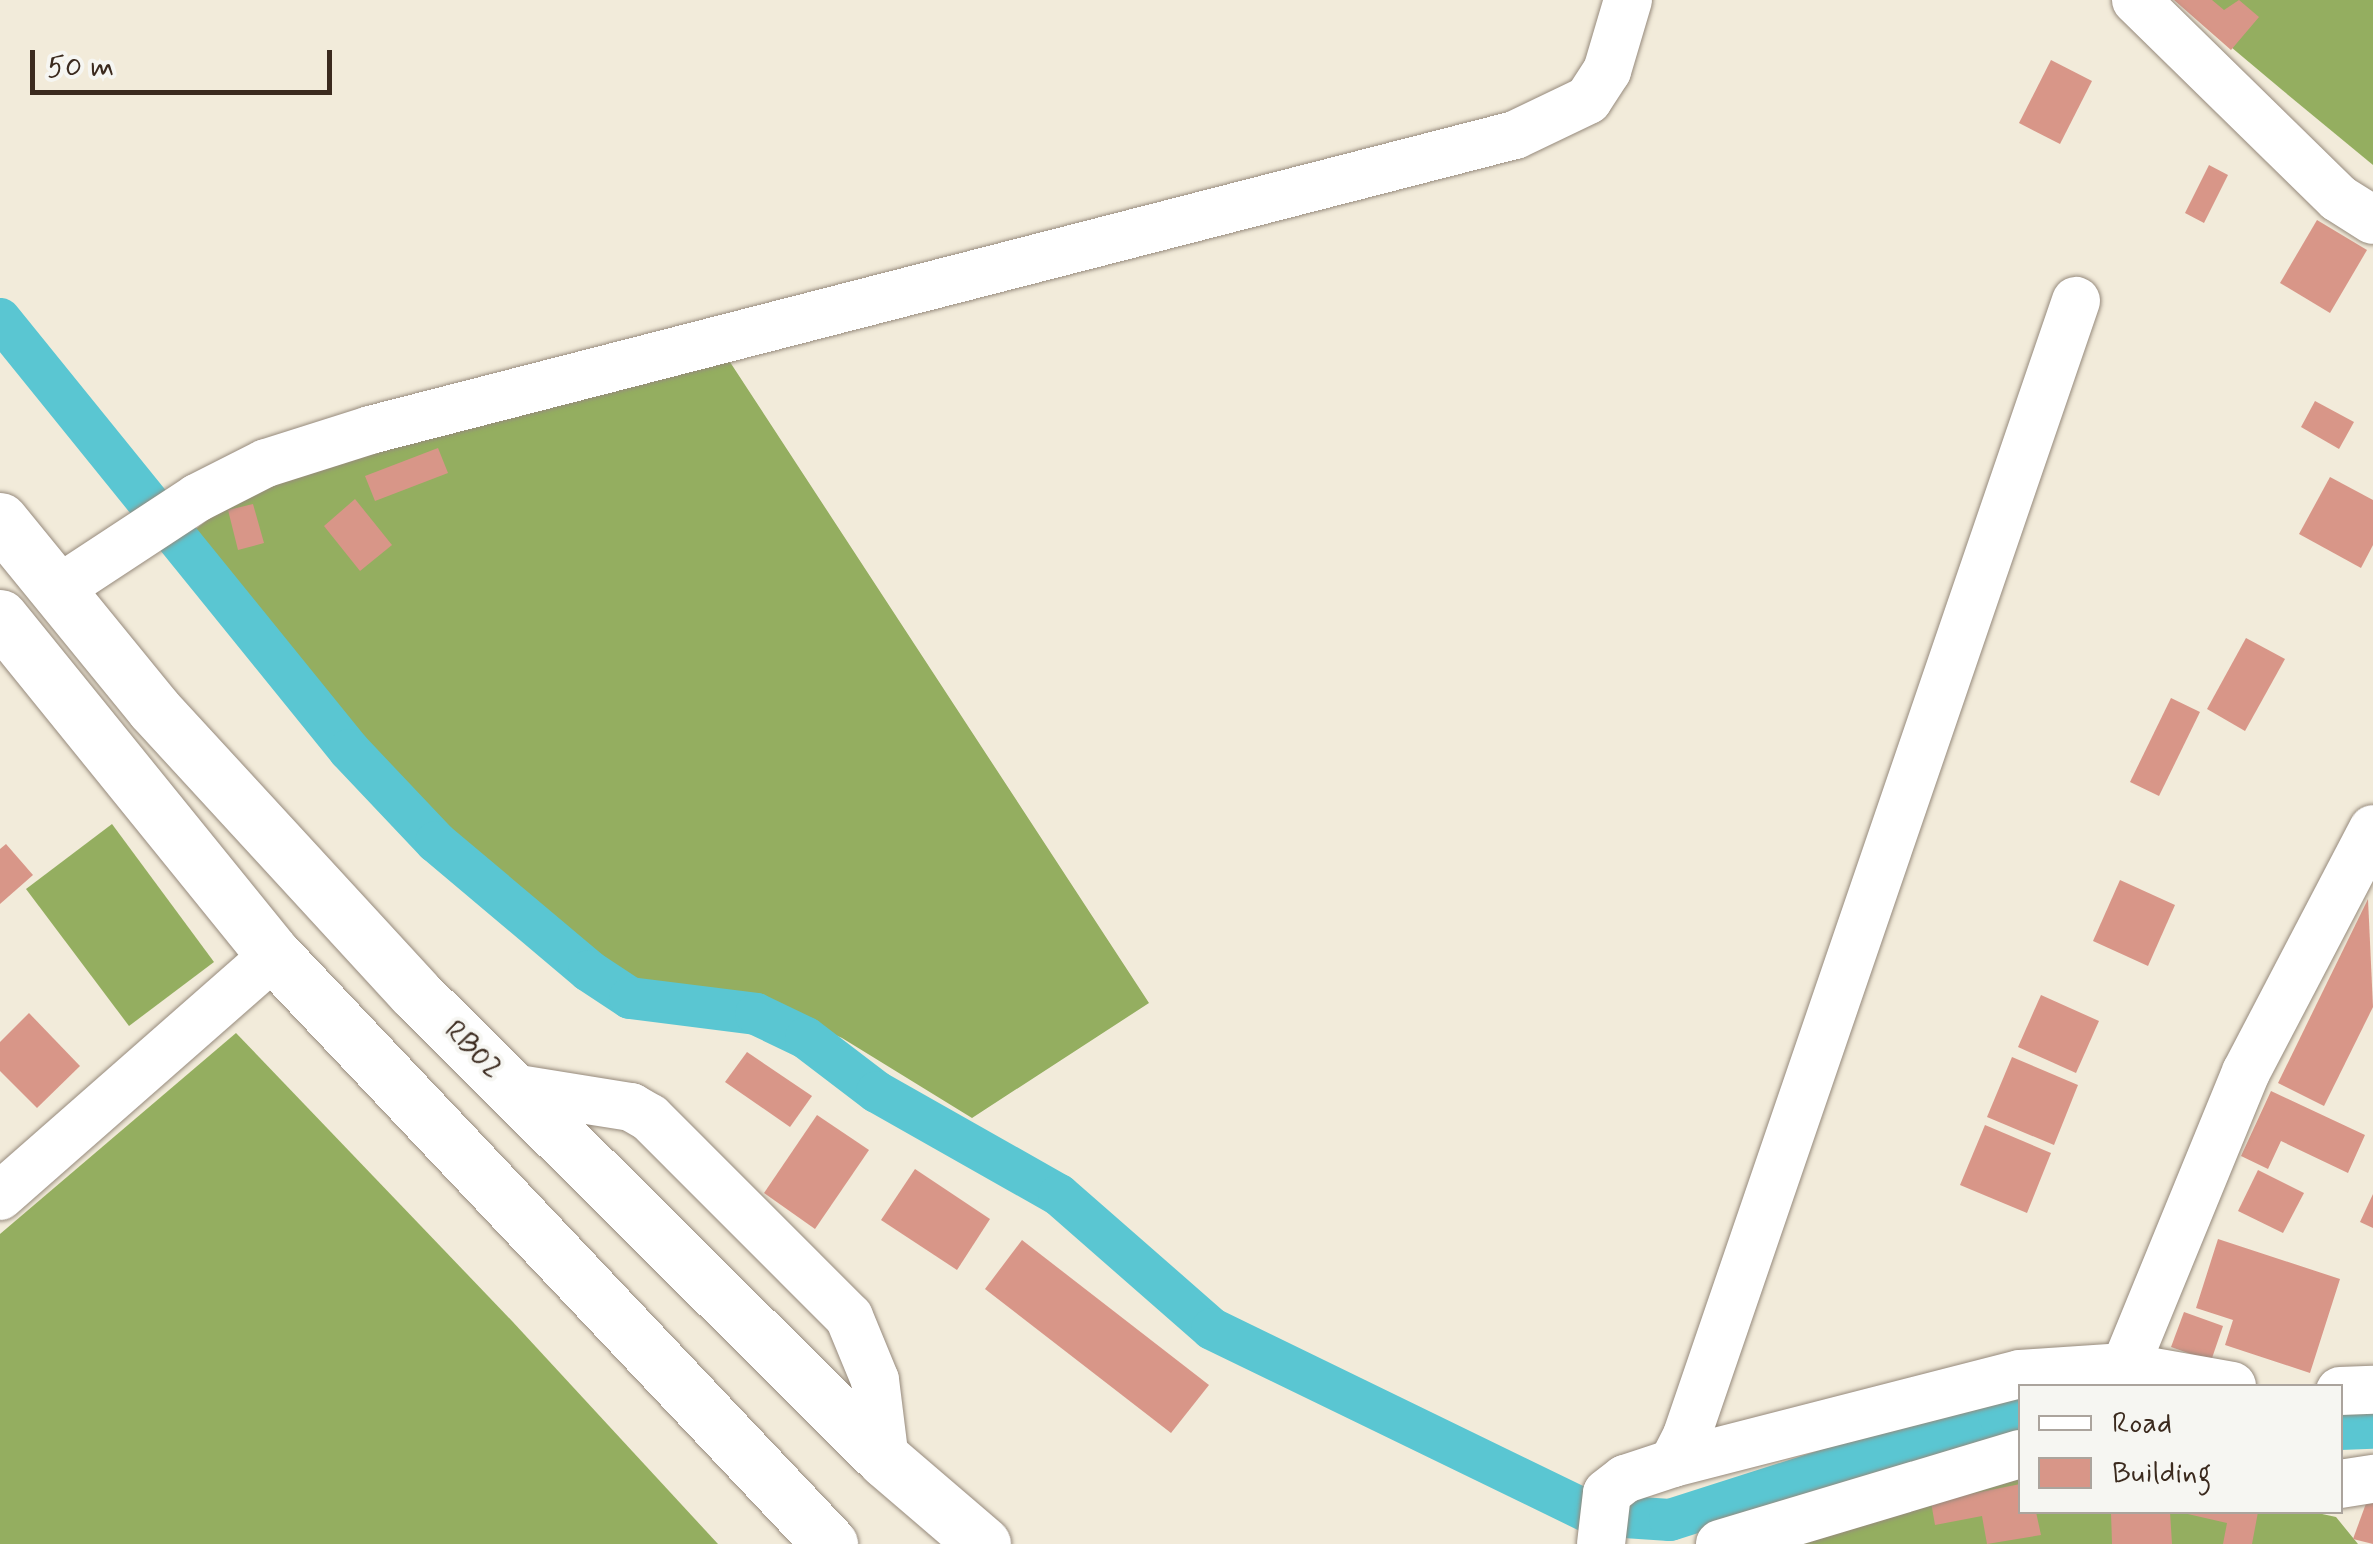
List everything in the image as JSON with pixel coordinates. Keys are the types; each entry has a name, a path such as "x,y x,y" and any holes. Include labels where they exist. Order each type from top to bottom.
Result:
{"highway":[{"name":"RB02","path":"0,520 167,723 512,1088 884,1460 983,1544"},
{"path":"0,617 274,955 830,1544"}],"street":[{"path":"56,590 125,540 196,498 266,463 370,430 1515,135 1588,100 1608,71 1628,0"},
{"path":"2136,0 2338,198 2373,220"},
{"path":"1673,1462 2076,301"},
{"path":"2125,1367 2246,1072 2373,829"},
{"path":"0,1196 274,955"},
{"path":"512,1088 631,1106 650,1118 850,1317 875,1380 884,1460"},
{"path":"1602,1526 1614,1486 1673,1462 2020,1374 2125,1367 2221,1384"},
{"path":"2343,1391 2373,1390"},
{"path":"1720,1544 2018,1455"},
{"path":"2343,1484 2373,1479"}],"green space":[{"path":"2175,0 2373,0 2373,165 2281,89"},
{"path":"711,333 1149,1003 972,1118 842,1038 759,1000 640,991 454,838 334,715 185,537 241,495"},
{"path":"112,824 214,962 129,1026 26,889"},
{"path":"236,1033 512,1321 718,1544 0,1544 0,1234"},
{"path":"2018,1474 2018,1514 2322,1514 2336,1517 2358,1544 1781,1544"}],"building":[{"path":"2174,0 2212,0 2224,10 2239,0 2259,17 2231,50"},
{"path":"2051,60 2092,81 2060,144 2019,123"},
{"path":"2209,165 2228,175 2204,223 2185,213"},
{"path":"2317,220 2367,250 2330,313 2280,283"},
{"path":"2315,401 2354,422 2339,449 2301,427"},
{"path":"438,448 448,473 375,501 365,476"},
{"path":"2330,477 2373,500 2373,545 2361,568 2299,534"},
{"path":"355,499 392,545 360,571 324,526"},
{"path":"253,504 264,543 238,550 228,510"},
{"path":"2246,638 2285,659 2245,731 2207,709"},
{"path":"2171,698 2200,712 2159,796 2130,782"},
{"path":"6,844 33,875 0,904 0,849"},
{"path":"2120,880 2175,905 2148,966 2093,941"},
{"path":"2368,899 2373,1007 2324,1106 2278,1083"},
{"path":"2041,995 2099,1021 2076,1073 2018,1047"},
{"path":"29,1013 80,1066 37,1108 0,1071 0,1042"},
{"path":"747,1052 812,1096 790,1127 725,1082"},
{"path":"2012,1057 2078,1085 2054,1145 1987,1117"},
{"path":"2271,1091 2365,1135 2348,1173 2281,1141 2268,1169 2241,1156"},
{"path":"817,1115 869,1150 815,1229 764,1193"},
{"path":"1985,1125 2051,1153 2027,1213 1960,1185"},
{"path":"915,1169 990,1219 957,1270 881,1220"},
{"path":"2258,1170 2304,1193 2283,1233 2238,1211"},
{"path":"2373,1194 2373,1228 2360,1222"},
{"path":"2218,1239 2340,1279 2310,1373 2225,1345 2233,1320 2196,1308"},
{"path":"1022,1240 1209,1385 1171,1433 985,1289"},
{"path":"2184,1312 2223,1326 2211,1361 2171,1347"},
{"path":"2018,1484 2018,1514 2036,1514 2041,1535 1987,1544 1982,1516 1935,1525 1931,1502"},
{"path":"2368,1498 2373,1499 2373,1544 2353,1539"},
{"path":"2111,1514 2170,1514 2172,1544 2112,1544"},
{"path":"2188,1514 2258,1514 2252,1544 2223,1544 2227,1523"}],"waterway":[{"path":"0,319 349,750 436,842 589,971 630,998 756,1014 806,1038 877,1092 1059,1195 1212,1329 1595,1515 1670,1520 1999,1415 2018,1414"},
{"path":"2343,1429 2373,1428"}]}
